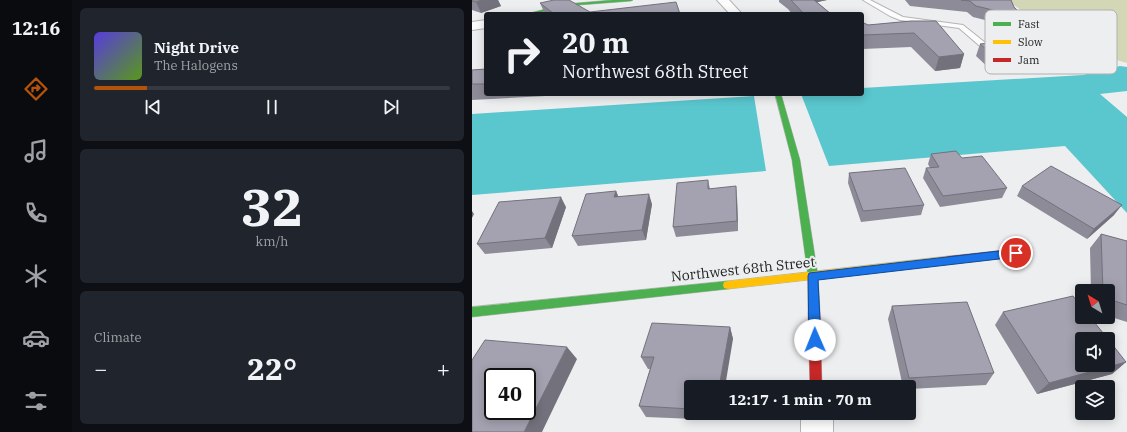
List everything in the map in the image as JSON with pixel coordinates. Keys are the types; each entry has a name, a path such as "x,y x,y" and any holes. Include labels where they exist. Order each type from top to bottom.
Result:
{"street":[{"path":"535,12 564,4 631,0"},
{"path":"723,0 734,12"},
{"path":"472,26 484,24"},
{"path":"779,96 796,160 813,276 816,380"},
{"name":"Northwest 68th Street","path":"472,312 1016,253"},
{"path":"817,420 817,432"}],"lane":[{"path":"866,0 902,19 961,26 984,45"}],"green space":[{"path":"1007,0 1127,0 1127,63 1117,60 1117,10 1021,10"}],"water":[{"path":"1117,67 1127,67 1127,91 1100,94 1127,117 1127,213 1065,146 829,166 802,96 864,96 864,88 1087,74 1117,74"},
{"path":"754,96 766,171 472,195 472,114"}],"building":[{"path":"472,0 482,0 476,2"},
{"path":"554,0 569,0 590,12 551,12 540,3"},
{"path":"791,0 814,0 829,12 802,12"},
{"path":"961,0 1011,0 1017,10 993,10 976,6 970,1"},
{"path":"676,2 679,12 590,12"},
{"path":"911,21 936,21 964,54 939,57 914,33 864,35 864,23 868,25"},
{"path":"980,44 985,44 985,48"},
{"path":"484,69 484,84 472,84 472,70"},
{"path":"956,151 962,158 982,156 1007,188 943,196 926,168 939,167 931,154"},
{"path":"1051,166 1122,205 1094,229 1022,186"},
{"path":"905,168 924,205 863,211 849,173"},
{"path":"708,180 708,189 736,186 737,221 673,227 677,183"},
{"path":"616,191 614,197 649,194 642,230 572,236 586,194"},
{"path":"561,197 545,238 477,244 499,202"},
{"path":"1101,234 1127,241 1127,305 1115,301 1115,284 1103,284"},
{"path":"1073,296 1075,298 1075,324 1096,324 1102,332 1075,332 1075,372 1089,372 1049,383 1003,312"},
{"path":"967,302 994,373 909,378 892,306"},
{"path":"652,323 730,327 720,380 684,380 684,409 639,406 654,357 641,357"},
{"path":"485,340 567,347 536,408 536,368 484,368 484,420 530,420 524,432 472,432 472,360"},
{"path":"1115,348 1126,362 1115,365"}],"traffic: fast":[{"path":"536,12 566,5 631,0"},
{"path":"779,96 796,160 813,276 814,313"},
{"path":"472,312 728,285"}],"traffic: slow":[{"path":"728,285 950,260"}],"traffic: jam":[{"path":"950,260 1016,253"},
{"path":"814,313 816,380"}],"route":[{"path":"815,340 813,276 1016,253"}]}
